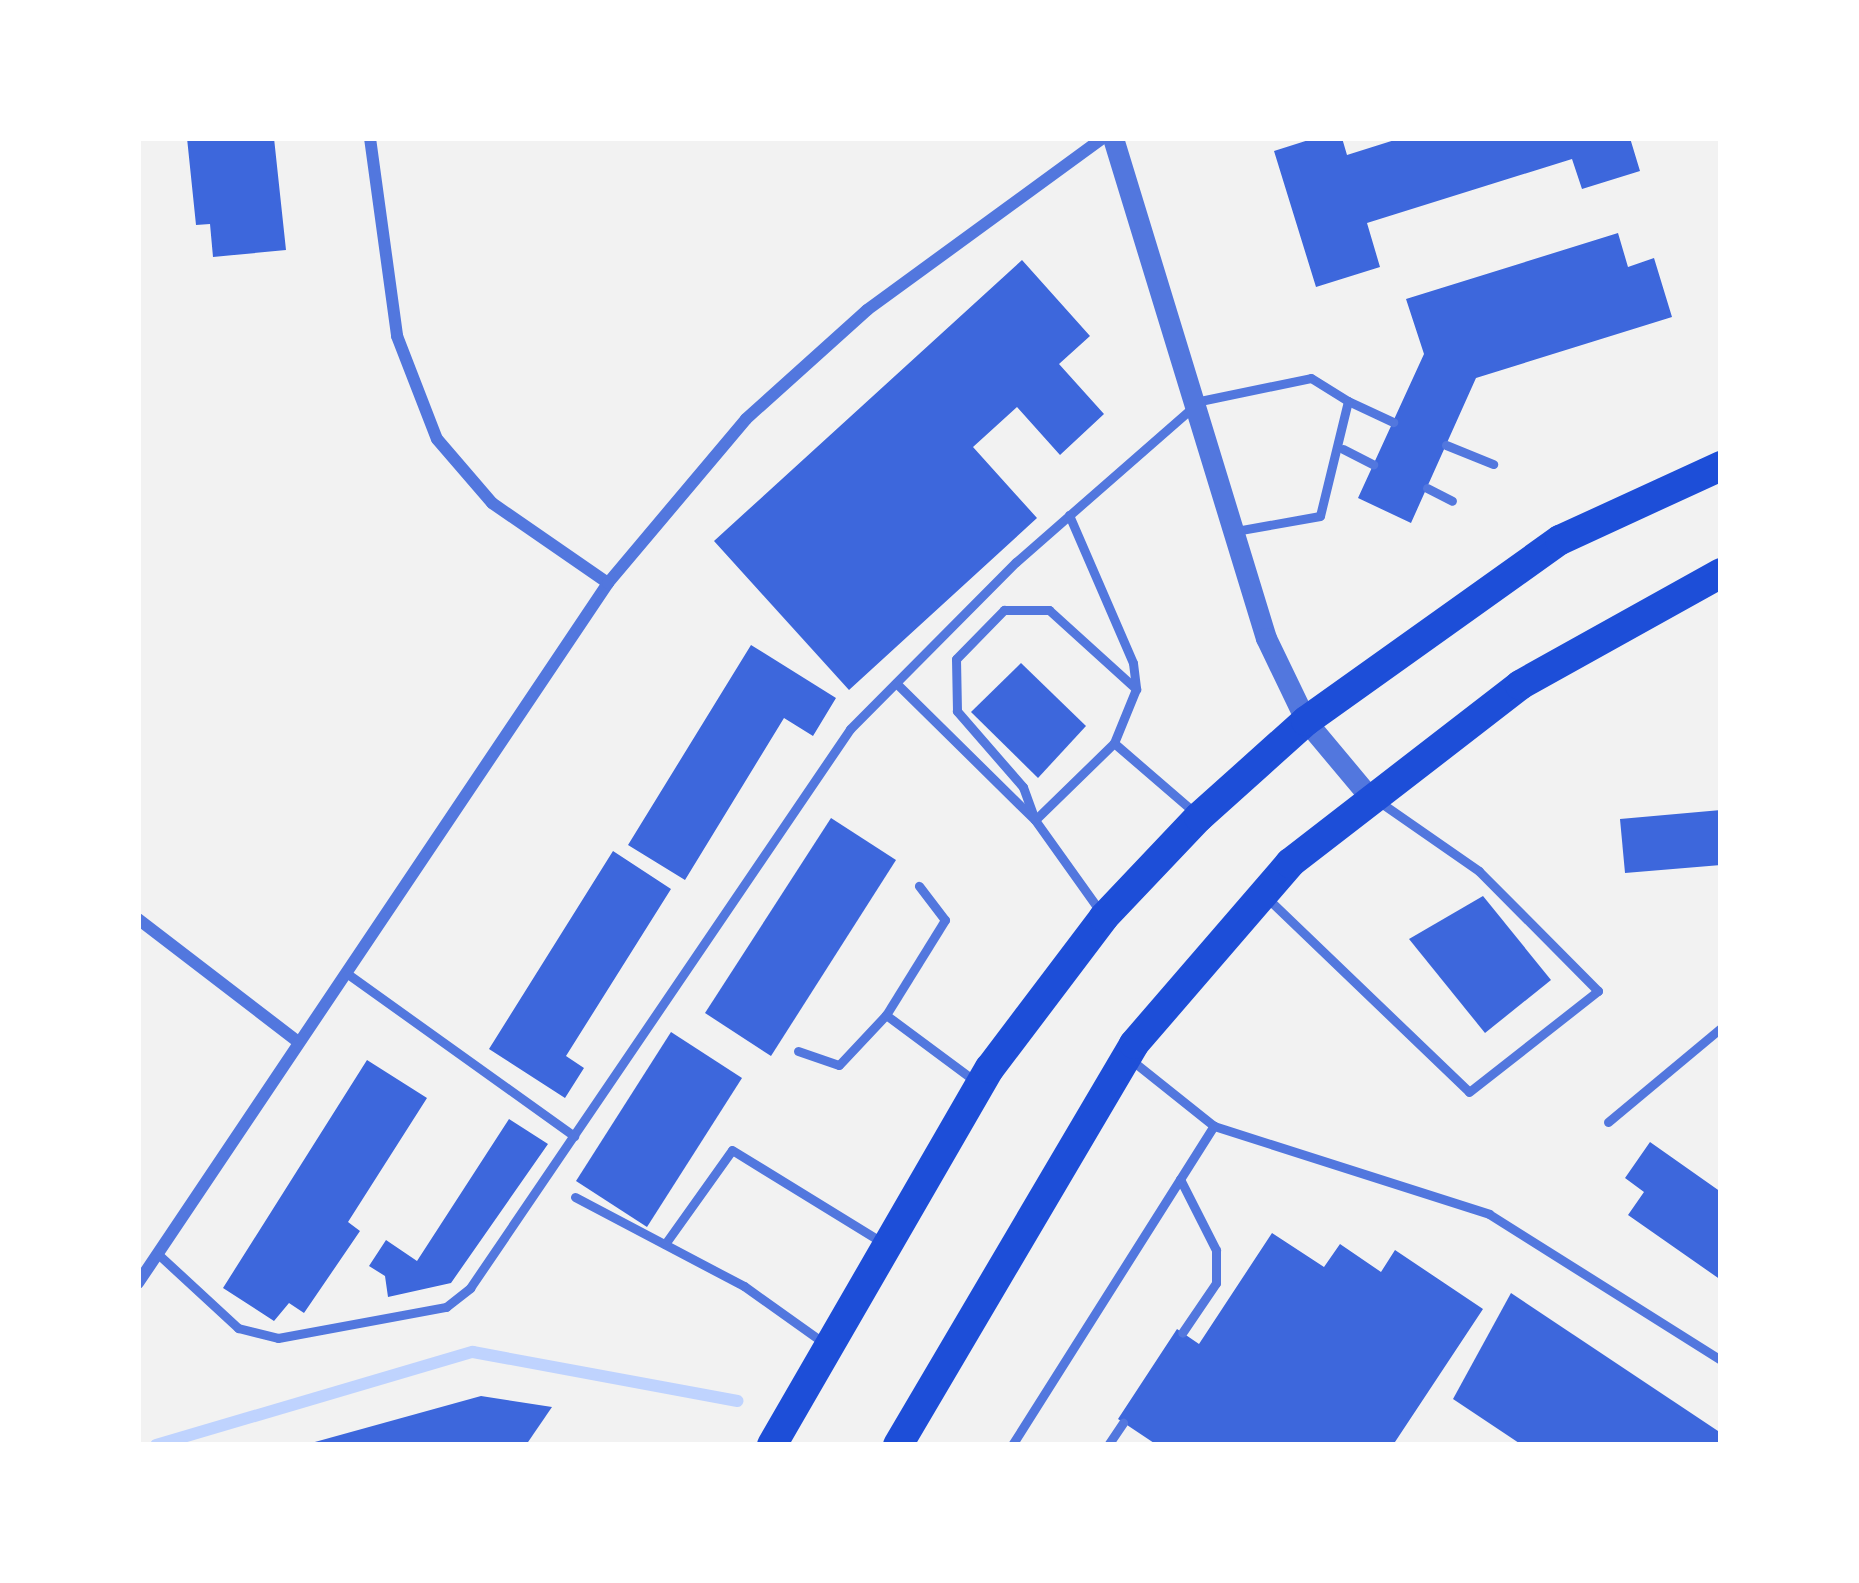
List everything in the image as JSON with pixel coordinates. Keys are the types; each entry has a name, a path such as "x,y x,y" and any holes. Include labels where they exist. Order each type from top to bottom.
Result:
{"main road":[{"path":"772,1445 980,1084 1104,917 1199,817 1306,722 1560,540 1721,466"},
{"path":"906,1438 1126,1056 1262,894 1367,794 1625,618 1721,573"}],"street":[{"path":"370,138 398,336 437,440 492,502 608,583"},
{"path":"138,1283 608,583 746,419 833,341 1103,138"},
{"path":"1113,138 1200,401 1266,638 1306,722 1367,794"},
{"path":"138,919 297,1041"}],"lane":[{"path":"159,1255 238,1328 278,1338 446,1307 574,1136 850,729 1069,515 1200,401 1311,378 1393,422"},
{"path":"1236,531 1320,516 1343,449 1348,401"},
{"path":"1447,445 1493,464"},
{"path":"1343,449 1373,464"},
{"path":"1427,488 1452,501"},
{"path":"1035,820 1114,743 1136,689 1069,515"},
{"path":"1035,820 1023,787 957,711 956,659 1004,610 1049,610 1136,689"},
{"path":"896,683 1035,820 1104,917"},
{"path":"1114,743 1199,817"},
{"path":"1262,894 1469,1093 1598,991 1479,872 1367,794"},
{"path":"798,1051 838,1065 886,1016 945,920 919,886"},
{"path":"345,972 574,1136"},
{"path":"886,1016 980,1084"},
{"path":"1608,1122 1721,1028"},
{"path":"1126,1056 1214,1126 1489,1214 1721,1360"},
{"path":"1012,1445 1214,1126"},
{"path":"665,1244 732,1150 885,1244"},
{"path":"1180,1179 1216,1250 1216,1283 1182,1333"},
{"path":"575,1197 665,1244 828,1346"},
{"path":"1108,1445 1123,1423"}],"building":[{"path":"187,138 274,138 286,250 213,257 210,224 196,225"},
{"path":"1315,138 1342,138 1347,155 1401,138 1630,138 1640,171 1582,189 1572,159 1367,223 1380,267 1316,287 1274,151"},
{"path":"1618,233 1628,267 1654,258 1672,317 1476,378 1411,523 1358,498 1424,354 1406,299"},
{"path":"1022,260 1090,336 1059,364 1104,414 1060,455 1017,407 973,447 1037,518 849,690 714,541"},
{"path":"751,645 836,698 813,736 784,718 685,880 628,845"},
{"path":"1021,663 1086,726 1038,778 971,712"},
{"path":"1721,810 1721,865 1625,873 1620,819"},
{"path":"831,818 896,860 771,1056 705,1013"},
{"path":"613,851 671,889 566,1056 584,1068 565,1098 489,1049"},
{"path":"1483,896 1551,980 1485,1033 1409,939"},
{"path":"671,1032 742,1078 647,1227 576,1181"},
{"path":"367,1060 427,1098 348,1222 360,1231 304,1313 289,1303 274,1321 223,1288"},
{"path":"509,1119 548,1144 451,1283 388,1297 385,1276 369,1266 386,1240 417,1261"},
{"path":"1650,1142 1721,1192 1721,1280 1628,1215 1644,1192 1625,1178"},
{"path":"1272,1233 1324,1267 1340,1244 1381,1272 1395,1250 1483,1309 1393,1445 1157,1445 1118,1419 1177,1329 1199,1344"},
{"path":"1511,1293 1721,1433 1718,1445 1522,1445 1453,1399"},
{"path":"481,1396 552,1407 526,1445 304,1445"}],"waterway":[{"path":"156,1445 473,1352 737,1401"}]}
